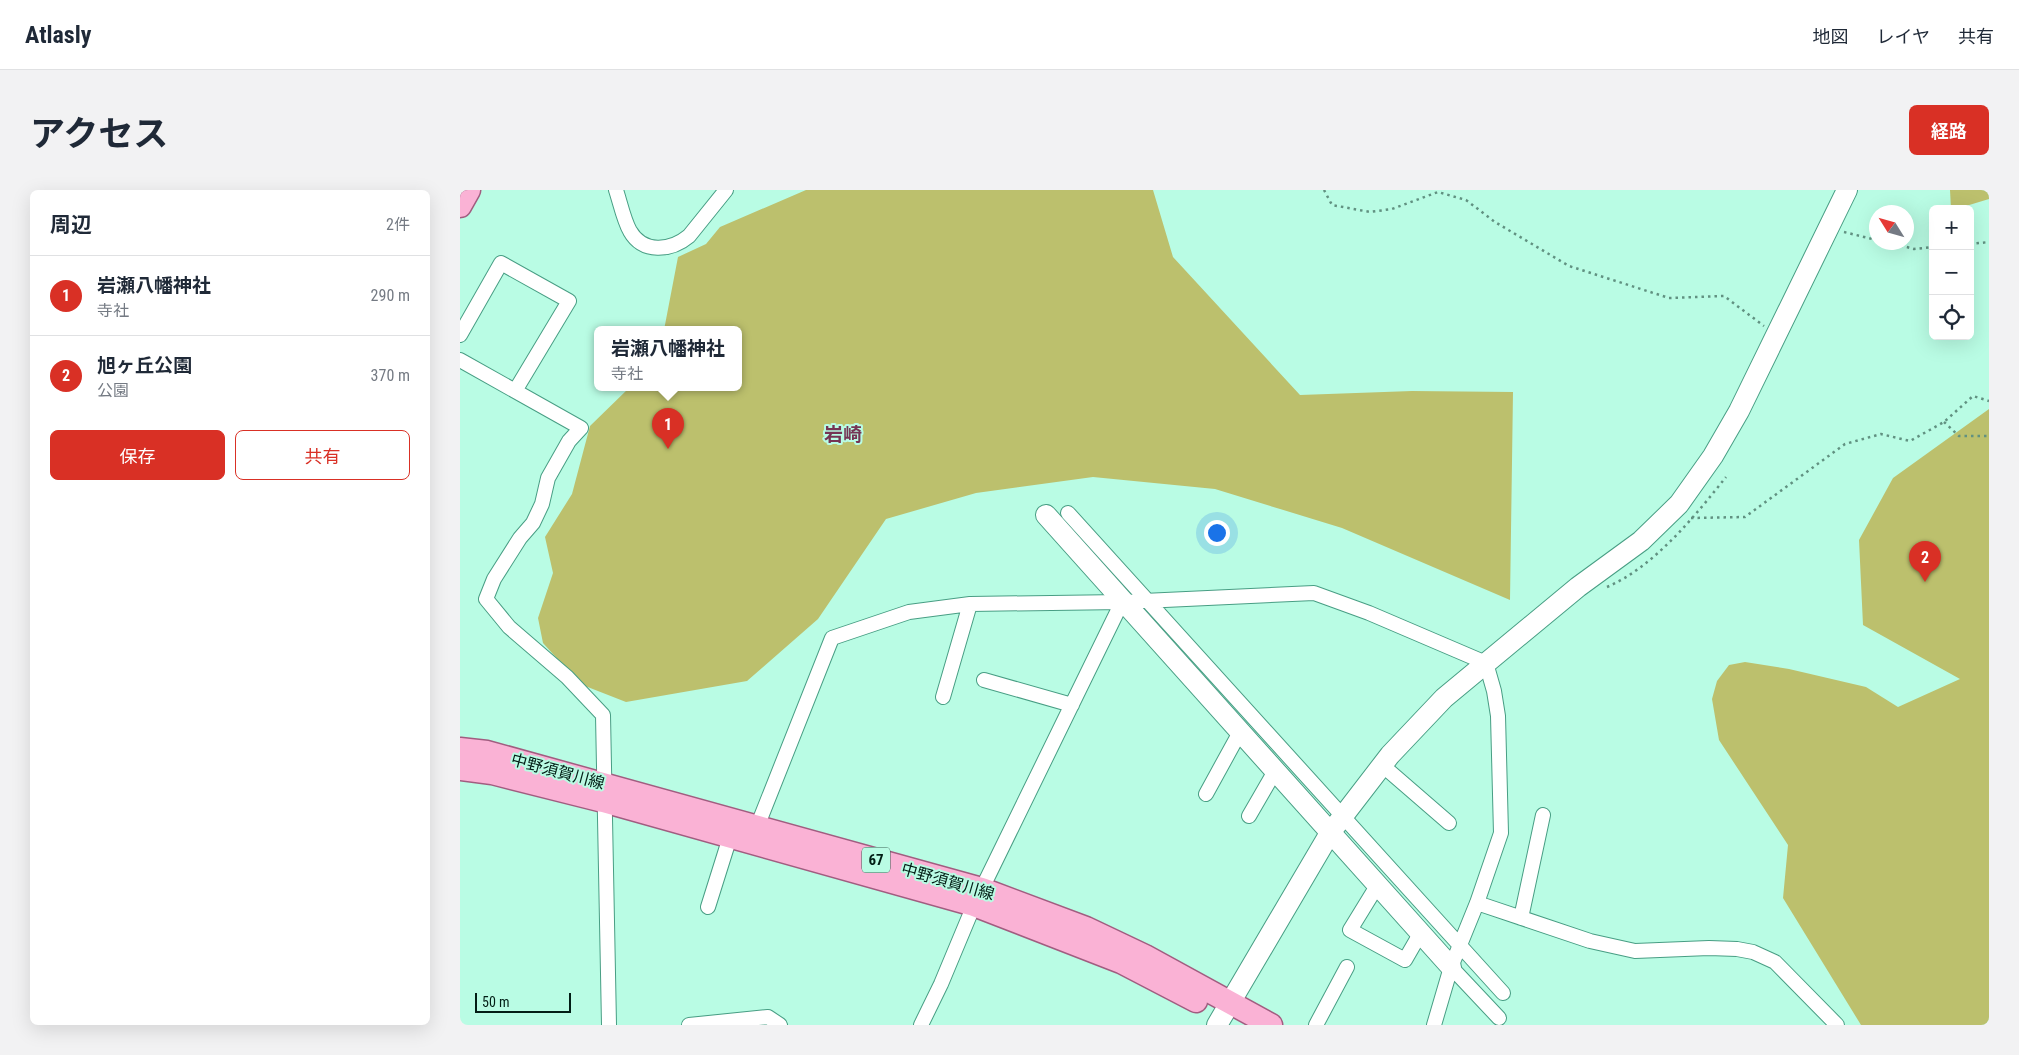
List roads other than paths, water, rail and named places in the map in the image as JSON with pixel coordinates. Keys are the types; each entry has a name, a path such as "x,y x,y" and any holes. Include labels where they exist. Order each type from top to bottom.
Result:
{"main road":[{"path":"460,206 468,190"},
{"name":"中野須賀川線","path":"460,749 487,752 730,838 754,835"},
{"name":"中野須賀川線","path":"460,769 603,792 1086,928 1145,956 1228,1016 1271,1025"}],"street":[{"path":"616,190 630,231 638,241 658,250 682,242 689,236 726,190"},
{"path":"1228,1016 1330,834 1382,765 1444,698 1578,587 1641,541 1678,504 1713,456 1739,411 1847,190"},
{"path":"460,335 501,263 569,301 516,391"},
{"path":"460,360 581,428 569,441 560,456 548,478 542,504 533,522 520,538 494,580 486,599 510,628 568,677 602,715 609,1025"},
{"path":"1068,513 1503,993"},
{"path":"1046,515 1420,934 1499,1018"},
{"path":"754,835 832,638 909,612 970,604 1122,602 1314,593 1369,613 1486,663"},
{"path":"921,1025 941,984 978,897 1122,602"},
{"path":"943,697 970,604"},
{"path":"1434,1025 1450,967 1477,902 1501,833 1498,716 1494,691 1486,663"},
{"path":"984,680 1072,705"},
{"path":"1206,794 1240,732"},
{"path":"1382,765 1449,822"},
{"path":"1249,816 1275,771"},
{"path":"1521,918 1544,815"},
{"path":"708,908 730,838"},
{"path":"1377,886 1350,930 1405,960 1420,934"},
{"path":"1477,902 1590,941 1635,951 1709,948 1737,949 1753,952 1775,962 1838,1025"},
{"path":"1316,1025 1347,967"},
{"path":"689,1025 768,1017 780,1025"}],"place":[{"name":"岩瀬八幡神社","path":"668,449"},
{"name":"旭ヶ丘公園","path":"1925,582"}],"district":[{"name":"岩崎","path":"843,434"}]}
